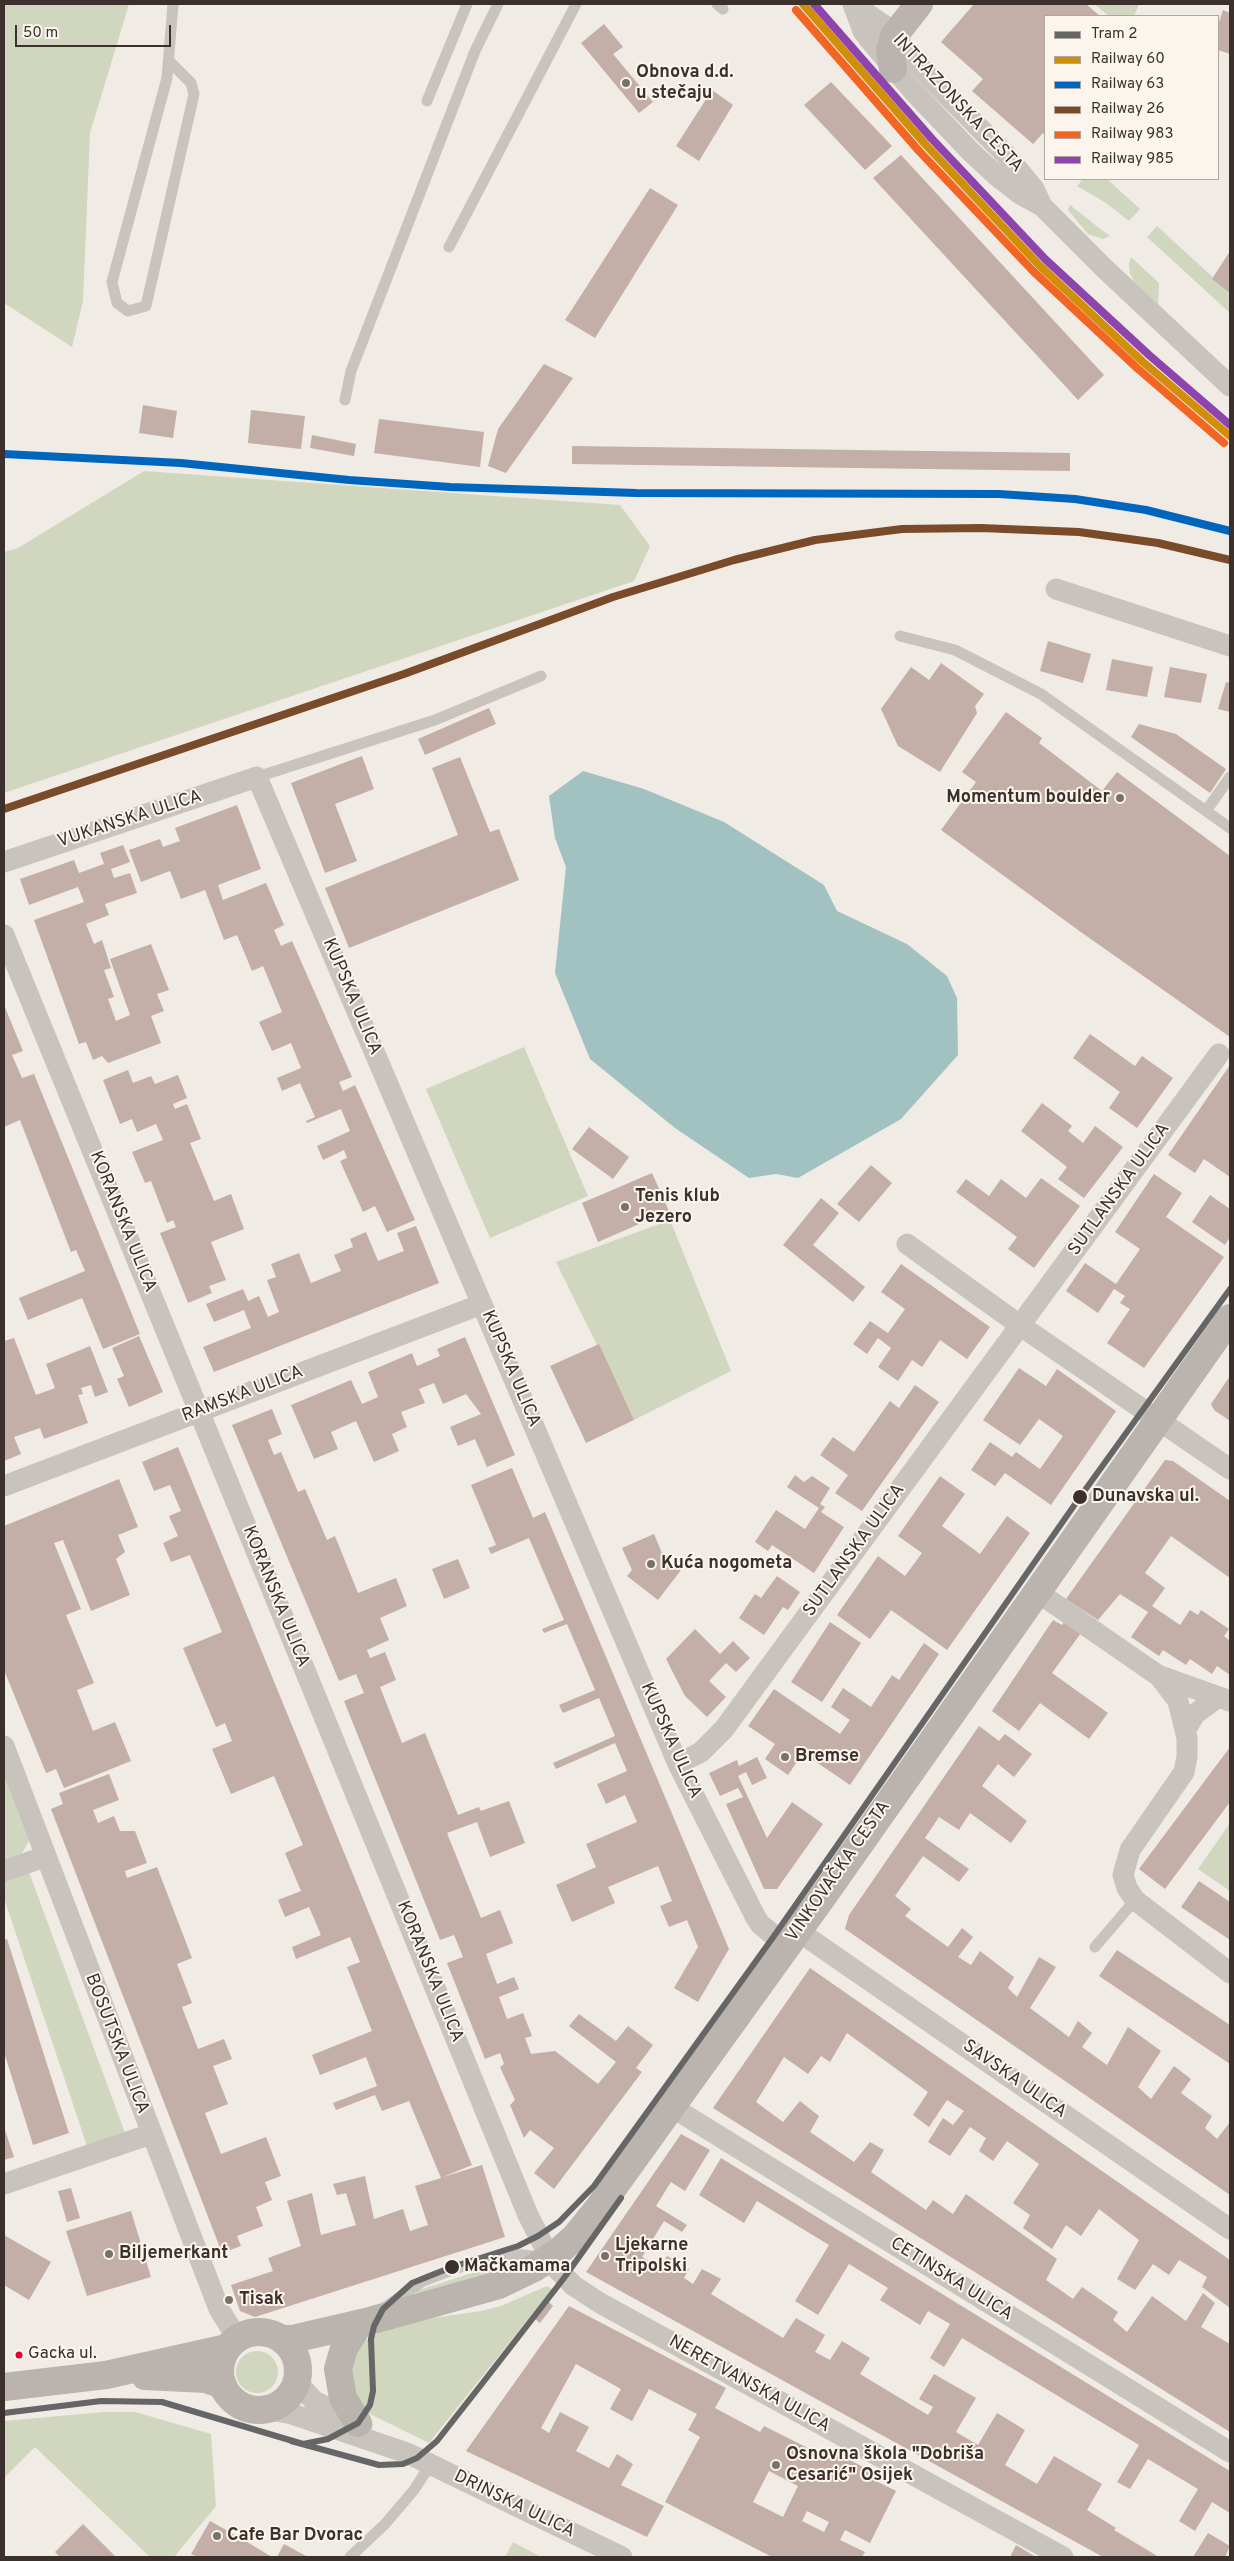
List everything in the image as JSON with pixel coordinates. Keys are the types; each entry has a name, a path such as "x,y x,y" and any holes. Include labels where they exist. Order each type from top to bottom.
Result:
{"main road":[{"path":"894,69 890,50 894,36 919,4"},
{"name":"VINKOVAČKA CESTA","path":"283,2339 293,2339 362,2324 499,2285 549,2258 567,2244 590,2219 672,2106 1230,1318"},
{"path":"358,2423 343,2398 338,2368 344,2348 362,2324"},
{"name":"VINKOVAČKA CESTA","path":"298,2378 308,2358 362,2324"},
{"path":"4,2387 106,2375 232,2343 248,2333 260,2331 272,2333 283,2339 292,2349 298,2361 298,2378 288,2398 282,2403 266,2409 245,2407 236,2402 223,2385 220,2366 232,2343"},
{"path":"106,2375 194,2377 223,2385"}],"street":[{"name":"INTRAZONSKA CESTA","path":"853,4 878,21 894,36 929,77 1021,172 1034,189 1042,206"},
{"name":"INTRAZONSKA CESTA","path":"853,4 863,31 894,69 998,177 1020,194 1042,206"},
{"path":"1042,206 1230,386"},
{"path":"1056,589 1230,646"},
{"name":"VUKANSKA ULICA","path":"4,862 257,777"},
{"name":"KUPSKA ULICA","path":"257,777 678,1764 760,1924 792,1938"},
{"name":"KORANSKA ULICA","path":"4,935 528,2215 549,2258"},
{"name":"SUTLANSKA ULICA","path":"678,1764 701,1752 724,1729 1219,1054"},
{"path":"907,1244 1021,1326 1230,1469"},
{"name":"RAMSKA ULICA","path":"4,1486 482,1304"},
{"path":"1036,1591 1159,1676 1224,1699"},
{"path":"1159,1676 1178,1700 1186,1729 1188,1756 1184,1772 1130,1850 1123,1876 1127,1888 1135,1900 1230,1973"},
{"path":"1186,1729 1195,1714 1224,1699"},
{"name":"BOSUTSKA ULICA","path":"4,1746 44,1857 232,2343"},
{"path":"4,1871 44,1857"},
{"name":"SAVSKA ULICA","path":"792,1938 1230,2229"},
{"name":"CETINSKA ULICA","path":"672,2106 1230,2452"},
{"path":"4,2184 150,2134"},
{"name":"NERETVANSKA ULICA","path":"549,2258 564,2278 600,2303 1064,2557"},
{"name":"DRINSKA ULICA","path":"298,2378 314,2401 358,2423 407,2453 622,2557"},
{"name":"DRINSKA ULICA","path":"266,2409 292,2414 407,2453"}],"lane":[{"path":"170,62 191,83 194,94 146,306 128,311 117,303 112,282 170,62 173,4"},
{"path":"427,101 467,4"},
{"path":"345,400 350,371 475,51 498,4"},
{"path":"449,247 576,4"},
{"path":"900,636 954,650 1041,694 1230,828"},
{"path":"257,777 435,720 541,676"},
{"path":"1206,811 1230,777"},
{"path":"1095,1947 1135,1900"},
{"path":"350,2557 385,2524 408,2497 430,2465"}],"green space":[{"path":"4,4 129,4 90,133 83,301 72,347 4,303"},
{"path":"1094,4 1139,4 1134,15 1108,15"},
{"path":"1082,180 1108,180 1140,209 1129,221 1106,203 1077,186"},
{"path":"1070,205 1110,236 1103,239 1088,234 1068,210"},
{"path":"1157,226 1230,293 1230,313 1147,237"},
{"path":"1131,257 1159,283 1158,304 1136,284 1130,274 1129,264"},
{"path":"144,471 620,505 650,546 634,581 4,793 4,552 18,548"},
{"path":"524,1047 588,1196 490,1238 426,1089"},
{"path":"670,1220 731,1371 634,1420 556,1262"},
{"path":"4,1773 29,1841 22,1853 125,2133 87,2146 4,1898"},
{"path":"1230,1823 1230,1891 1198,1869"},
{"path":"515,2259 518,2261 518,2266 418,2296 416,2291"},
{"path":"547,2286 552,2289 429,2443 372,2415 356,2404 352,2367 356,2351 364,2341 387,2329 419,2320 481,2311 501,2306"},
{"path":"261,2351 269,2354 275,2360 278,2372 275,2384 269,2390 253,2393 245,2390 239,2384 236,2368 239,2360 245,2354"},
{"path":"104,2412 135,2412 211,2434 216,2506 174,2557 150,2557 35,2447 4,2478 4,2421"},
{"path":"513,2542 541,2557 505,2557"}],"water":[{"path":"583,771 644,789 724,822 824,885 837,911 907,944 947,976 957,998 958,1055 901,1119 798,1178 776,1174 749,1178 675,1128 590,1059 555,973 566,867 555,838 549,796"}],"building":[{"path":"974,4 1086,4 1099,15 1044,15 1044,134 1033,144 972,91 983,79 941,42"},
{"path":"1223,10 1230,13 1230,54 1219,50 1219,22"},
{"path":"604,24 623,47 613,54 653,102 639,113 581,43"},
{"path":"831,82 892,146 865,170 804,105"},
{"path":"712,90 733,105 699,161 676,146"},
{"path":"901,155 1104,375 1078,400 873,178"},
{"path":"650,188 678,205 595,338 565,320"},
{"path":"1230,251 1230,293 1212,279"},
{"path":"544,364 573,378 506,473 488,466 498,429"},
{"path":"143,405 177,411 173,438 139,433"},
{"path":"251,410 305,416 301,449 248,443"},
{"path":"379,419 484,432 480,467 374,453"},
{"path":"312,435 356,444 354,456 310,448"},
{"path":"572,446 1070,453 1070,471 572,464"},
{"path":"1048,641 1091,654 1083,683 1040,671"},
{"path":"1112,659 1153,667 1147,697 1106,690"},
{"path":"941,663 984,694 975,706 977,713 940,772 898,746 881,709 911,667 929,680"},
{"path":"1170,667 1207,674 1201,703 1164,697"},
{"path":"1226,682 1230,683 1230,712 1218,709"},
{"path":"489,708 496,724 425,755 418,739"},
{"path":"1006,712 1042,738 1039,743 1102,791 1117,772 1230,856 1230,1037 1078,930 941,830 976,782 962,772"},
{"path":"1139,724 1176,734 1226,769 1210,793 1131,737"},
{"path":"362,756 374,789 335,804 357,861 325,873 291,783"},
{"path":"460,757 490,832 499,829 519,880 349,948 325,888 458,835 432,768"},
{"path":"237,805 261,869 218,885 223,900 266,883 284,925 274,930 281,946 292,941 352,1077 339,1082 343,1091 355,1085 415,1220 387,1232 375,1206 363,1212 340,1161 347,1158 344,1150 323,1160 317,1146 350,1131 341,1109 307,1123 306,1121 315,1117 300,1083 282,1091 277,1078 301,1068 291,1043 272,1051 259,1022 282,1012 263,966 252,971 237,935 224,940 205,890 181,899 170,871 141,882 129,850 160,839 163,847 180,841 175,828"},
{"path":"123,845 130,862 111,869 114,878 130,873 137,893 105,904 109,915 86,924 94,944 102,940 111,968 104,970 114,997 108,999 116,1021 130,1015 110,959 151,944 169,990 157,994 164,1011 151,1016 161,1043 108,1063 102,1056 93,1060 86,1042 79,1044 34,920 84,902 78,887 29,905 20,879 74,860 79,873 104,864 100,853"},
{"path":"4,1005 23,1051 12,1055 22,1078 34,1074 140,1334 103,1349 82,1298 28,1320 19,1298 85,1271 76,1250 71,1252 20,1120 4,1127"},
{"path":"1090,1034 1135,1066 1142,1056 1173,1078 1137,1128 1109,1108 1120,1092 1073,1058"},
{"path":"1230,1065 1230,1177 1204,1159 1195,1173 1168,1155"},
{"path":"128,1070 133,1083 151,1076 155,1084 178,1075 187,1098 173,1104 175,1109 187,1104 201,1139 190,1143 214,1201 231,1194 244,1229 211,1242 226,1280 209,1286 212,1293 188,1303 160,1233 176,1227 173,1220 167,1223 151,1181 145,1183 132,1152 163,1140 156,1124 137,1132 132,1119 120,1124 103,1080"},
{"path":"1042,1103 1072,1126 1068,1131 1083,1143 1095,1126 1123,1147 1084,1198 1058,1179 1067,1167 1021,1131"},
{"path":"589,1127 629,1157 613,1179 572,1149"},
{"path":"871,1165 892,1183 859,1222 837,1204"},
{"name":"Tenis klub Jezero","path":"652,1173 669,1211 598,1242 582,1203"},
{"path":"1154,1174 1182,1193 1166,1217 1224,1257 1144,1368 1107,1343 1130,1309 1120,1303 1125,1296 1114,1289 1098,1313 1066,1291 1085,1263 1116,1284 1140,1249 1115,1232"},
{"path":"1041,1178 1080,1206 1034,1268 1008,1249 1017,1237 956,1192 966,1179 989,1196 1001,1179 1026,1198"},
{"path":"1210,1195 1230,1209 1230,1237 1225,1245 1192,1222"},
{"path":"821,1198 839,1213 813,1245 865,1287 853,1302 783,1245"},
{"path":"416,1226 439,1283 214,1372 203,1347 251,1328 244,1310 214,1322 206,1304 243,1289 248,1301 259,1296 268,1317 279,1312 267,1280 276,1277 271,1264 299,1253 311,1283 341,1271 334,1255 353,1247 350,1239 366,1232 378,1261 404,1251 397,1233"},
{"path":"901,1264 990,1327 967,1359 940,1340 922,1367 912,1360 898,1381 878,1367 891,1348 878,1338 867,1354 853,1344 870,1321 888,1333 905,1309 881,1292"},
{"path":"139,1336 163,1392 129,1407 117,1379 124,1376 112,1348"},
{"path":"465,1337 515,1455 487,1467 475,1439 458,1446 450,1427 481,1414 466,1394 443,1404 434,1383 419,1389 425,1403 401,1412 407,1427 392,1434 399,1451 374,1462 356,1421 331,1432 338,1449 314,1459 291,1405 351,1380 362,1404 378,1397 368,1372 412,1353 417,1366 440,1356 437,1349"},
{"path":"14,1338 36,1395 55,1388 46,1364 90,1346 108,1392 95,1397 91,1385 81,1388 83,1394 78,1395 88,1423 44,1439 40,1428 14,1437 21,1454 4,1461 4,1341"},
{"path":"599,1344 634,1420 586,1443 550,1366"},
{"path":"1019,1368 1046,1386 1057,1369 1116,1411 1051,1505 1005,1473 995,1486 971,1470 990,1442 1012,1457 1016,1452 1040,1469 1063,1436 1039,1419 1020,1445 983,1420"},
{"path":"1230,1376 1230,1421 1214,1410 1211,1404"},
{"path":"915,1385 939,1402 862,1511 835,1493 848,1475 820,1455 833,1437 854,1452 890,1401 899,1408"},
{"path":"272,1409 282,1434 268,1440 274,1455 281,1452 298,1492 305,1489 327,1540 335,1536 358,1593 396,1578 407,1606 380,1618 389,1640 367,1650 370,1658 385,1652 396,1680 380,1687 402,1743 425,1733 458,1815 479,1807 481,1811 509,1801 525,1843 490,1857 477,1822 447,1833 481,1918 500,1910 513,1943 486,1954 497,1984 514,1977 519,1989 499,1997 507,2019 523,2013 532,2036 525,2038 531,2054 555,2051 598,2084 616,2062 569,2026 579,2014 616,2041 628,2026 653,2045 636,2068 642,2072 554,2189 534,2173 554,2148 530,2130 524,2138 510,2105 515,2100 500,2067 504,2064 500,2053 485,2059 447,1963 463,1957 454,1935 440,1940 344,1701 364,1693 356,1674 339,1681 232,1425"},
{"path":"178,1447 472,2165 443,2177 482,2165 505,2237 255,2317 240,2311 231,2285 273,2271 268,2258 301,2246 287,2201 312,2193 321,2235 356,2225 346,2193 337,2195 333,2184 365,2176 374,2219 403,2209 410,2231 428,2225 415,2186 441,2178 409,2101 382,2111 375,2095 336,2110 333,2103 377,2086 366,2057 320,2075 312,2055 372,2031 347,1967 360,1962 350,1937 296,1959 292,1947 321,1935 309,1907 285,1917 278,1900 301,1891 285,1853 303,1845 274,1776 231,1794 212,1749 232,1741 225,1723 216,1727 183,1648 222,1632 190,1555 171,1562 163,1543 178,1536 169,1516 181,1511 170,1485 154,1491 142,1462"},
{"path":"1165,1460 1173,1461 1230,1501 1230,1578 1171,1536 1145,1573 1165,1588 1152,1606 1180,1625 1190,1610 1198,1615 1201,1610 1229,1629 1224,1636 1230,1641 1230,1675 1217,1666 1212,1674 1190,1659 1186,1665 1163,1650 1159,1656 1131,1637 1148,1612 1120,1594 1098,1620 1066,1599"},
{"path":"512,1468 533,1518 545,1512 729,1949 698,2002 674,1988 698,1947 687,1920 669,1927 660,1906 672,1901 658,1866 608,1887 615,1903 572,1922 556,1885 596,1867 586,1844 637,1822 625,1795 606,1804 597,1784 627,1771 615,1743 556,1769 553,1763 615,1736 599,1698 563,1713 559,1705 595,1690 567,1624 544,1633 542,1629 564,1620 529,1538 491,1554 488,1548 496,1545 471,1485"},
{"path":"795,1475 804,1482 812,1476 830,1488 820,1504 825,1507 821,1512 844,1527 814,1573 772,1545 768,1551 755,1542 776,1510 805,1529 819,1508 787,1487"},
{"path":"940,1476 965,1494 942,1526 980,1554 1007,1516 1030,1533 947,1650 891,1610 870,1639 837,1615 878,1556 905,1576 922,1553 898,1536"},
{"path":"119,1479 138,1527 118,1535 125,1552 116,1559 130,1595 91,1611 63,1540 54,1543 81,1609 66,1615 94,1683 77,1690 93,1731 115,1722 131,1761 64,1788 56,1769 46,1773 4,1670 4,1526"},
{"name":"Kuća nogometa","path":"654,1534 664,1558 681,1570 658,1600 627,1576 632,1570 622,1548"},
{"path":"458,1559 470,1588 444,1599 432,1569"},
{"path":"777,1576 800,1592 788,1610 783,1607 764,1635 739,1618 755,1594 761,1598"},
{"path":"1053,1620 1062,1625 1065,1621 1081,1633 1052,1673 1108,1713 1089,1739 1040,1703 1019,1731 992,1711"},
{"path":"830,1622 861,1643 822,1702 791,1682"},
{"path":"695,1629 720,1654 733,1641 750,1658 736,1672 726,1663 709,1681 726,1697 707,1717 685,1696 666,1659"},
{"path":"924,1643 939,1654 850,1785 803,1753 788,1775 765,1759 775,1744 748,1726 774,1689 840,1734 850,1720 831,1707 843,1688 871,1707 892,1675 899,1680"},
{"path":"979,1726 999,1741 1005,1734 1032,1754 1014,1777 998,1764 982,1786 1027,1821 1011,1843 970,1813 959,1830 939,1817 925,1838 969,1869 959,1882 923,1856 895,1896 911,1909 905,1916 948,1947 962,1928 973,1937 958,1957 971,1965 980,1951 1014,1977 1008,1988 1017,1997 1039,1957 1056,1967 1030,2008 1069,2037 1078,2021 1092,2033 1082,2047 1107,2065 1128,2027 1161,2051 1138,2087 1151,2099 1174,2066 1191,2079 1181,2093 1212,2116 1205,2128 1217,2139 1230,2122 1230,2195 845,1929 849,1915"},
{"path":"1230,1747 1230,1802 1165,1889 1139,1869"},
{"path":"757,1757 767,1778 752,1785 746,1772 738,1776 767,1838 792,1802 823,1824 777,1889 764,1889 726,1804 743,1797 738,1788 720,1796 709,1773 737,1760 739,1766"},
{"path":"109,1774 119,1800 93,1810 98,1823 114,1816 120,1831 135,1831 147,1863 125,1871 127,1878 157,1867 192,1958 177,1964 192,2003 182,2007 198,2049 224,2039 232,2059 213,2066 228,2104 205,2113 221,2154 266,2137 281,2176 265,2182 272,2200 256,2207 263,2226 237,2236 241,2246 222,2253 51,1809 63,1804 59,1793"},
{"path":"1199,1881 1230,1902 1230,1940 1181,1907"},
{"path":"7,1939 69,2133 33,2145 4,2052 4,1940"},
{"path":"1117,1950 1230,2025 1230,2064 1099,1976"},
{"path":"810,1968 1230,2260 1230,2308 1202,2287 1207,2277 1179,2260 1169,2275 1153,2264 1135,2290 1117,2279 1139,2240 1099,2209 1081,2236 1066,2225 1052,2249 1023,2228 1030,2215 1013,2203 1039,2164 1007,2141 993,2161 979,2151 986,2138 970,2127 950,2156 928,2142 943,2118 953,2125 964,2111 947,2100 929,2127 913,2115 928,2092 847,2033 830,2062 821,2056 808,2074 784,2057 756,2102 783,2122 800,2101 819,2116 810,2132 854,2162 870,2142 884,2150 871,2172 926,2210 933,2200 953,2214 966,2194 1057,2259 1046,2280 1073,2299 1082,2287 1118,2312 1113,2320 1127,2332 1152,2296 1186,2321 1203,2293 1215,2303 1201,2327 1230,2344 1230,2432 713,2108"},
{"path":"4,2127 14,2157 4,2160"},
{"path":"681,2134 710,2150 685,2191 671,2182 656,2206 687,2225 682,2232 664,2221 642,2257 660,2268 667,2256 689,2269 684,2278 693,2284 702,2269 721,2279 711,2294 783,2338 796,2318 825,2335 815,2352 830,2360 842,2341 870,2358 860,2374 928,2415 933,2407 919,2399 934,2374 976,2398 956,2432 978,2445 997,2413 1025,2430 1005,2465 1037,2484 1054,2456 1102,2484 1087,2510 1116,2528 1114,2530 1159,2557 1103,2557 586,2272"},
{"path":"721,2158 1230,2471 1230,2513 1212,2502 1195,2531 1179,2521 1198,2489 1148,2459 1130,2489 1117,2482 1139,2445 962,2338 944,2367 930,2358 950,2324 928,2311 920,2325 880,2300 888,2288 849,2264 818,2315 795,2301 829,2245 757,2201 744,2223 699,2195"},
{"path":"71,2188 80,2218 67,2222 58,2191"},
{"name":"Biljemerkant","path":"131,2211 151,2277 87,2296 66,2231"},
{"path":"4,2235 51,2262 29,2300 4,2285"},
{"path":"549,2302 553,2306 540,2323 535,2319"},
{"path":"569,2306 726,2388 715,2408 760,2432 764,2426 834,2461 838,2454 875,2473 872,2479 896,2491 870,2543 845,2530 840,2540 865,2552 862,2557 772,2557 665,2502 700,2437 688,2430 697,2414 649,2389 632,2421 610,2409 621,2389 576,2364 541,2428 549,2433 560,2412 589,2427 576,2451 609,2468 617,2454 633,2464 621,2485 664,2506 647,2537 466,2451","holes":["769,2471 798,2486 783,2517 753,2502","807,2511 829,2522 824,2532 802,2521"]},
{"path":"210,2521 272,2557 197,2557 191,2554"},
{"path":"83,2524 116,2557 60,2557 55,2552"},
{"path":"1208,2533 1230,2546 1225,2557 1193,2557"},
{"path":"284,2544 308,2557 277,2557"},
{"path":"1016,2545 1036,2557 1010,2557"}],"tram line":[{"name":"2","path":"4,2413 101,2401 162,2402 303,2444 328,2439 358,2423 370,2405 373,2391 371,2339 374,2326 383,2309 412,2283 452,2267 518,2246 538,2236 559,2222 594,2186 774,1936 1080,1497 1230,1289"},
{"name":"2","path":"291,2441 379,2465 403,2464 417,2458 437,2441 481,2385 564,2278 621,2198"}],"rail line":[{"name":"60","path":"803,4 926,145 1039,265 1143,362 1230,436"},
{"name":"985","path":"814,4 932,139 1045,259 1149,355 1230,425"},
{"name":"983","path":"796,10 919,151 1033,271 1137,368 1224,443"},
{"name":"63","path":"4,454 181,463 349,480 450,487 636,493 999,494 1075,499 1146,510 1230,531"},
{"name":"26","path":"4,809 404,674 613,597 734,560 815,540 902,529 981,528 1079,532 1158,543 1230,560"}],"place":[{"name":"Obnova d.d. u stečaju","path":"626,83"},
{"name":"Momentum boulder","path":"1120,798"},
{"name":"Tenis klub Jezero","path":"625,1207"},
{"name":"Dunavska ul.","path":"1080,1497"},
{"name":"Kuća nogometa","path":"651,1564"},
{"name":"Bremse","path":"785,1757"},
{"name":"Biljemerkant","path":"109,2254"},
{"name":"Ljekarne Tripolski","path":"605,2256"},
{"name":"Mačkamama","path":"452,2267"},
{"name":"Tisak","path":"229,2300"},
{"name":"Gacka ul.","path":"19,2355"},
{"name":"Osnovna škola \"Dobriša Cesarić\" Osijek","path":"776,2465"},
{"name":"Cafe Bar Dvorac","path":"217,2536"}]}
